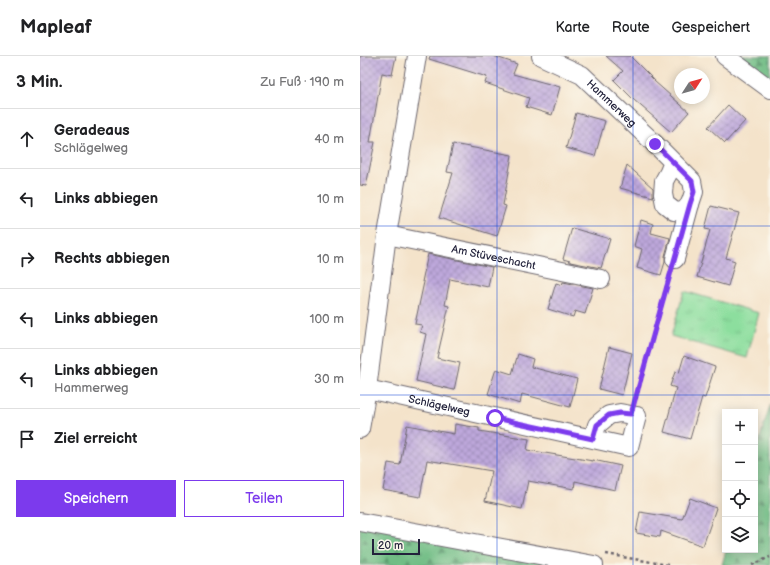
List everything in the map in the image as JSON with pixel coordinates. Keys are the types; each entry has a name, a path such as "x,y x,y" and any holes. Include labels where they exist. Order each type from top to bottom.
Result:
{"street":[{"path":"360,429 367,389 387,235 417,56"},
{"name":"Hammerweg","path":"541,56 582,76 655,144 692,181 694,192 675,259"},
{"path":"725,56 770,89"},
{"path":"673,162 664,181 663,194 665,204 674,211 683,212 690,204"},
{"name":"Am Stüveschacht","path":"387,235 601,279"},
{"name":"Schlägelweg","path":"367,389 629,448 637,416 631,414"},
{"path":"593,439 597,425 609,415 620,413 631,414"},
{"path":"360,522 594,565"}],"path":[{"path":"631,414 675,259"},
{"path":"752,565 770,557"}],"green space":[{"path":"723,56 770,56 770,90"},
{"path":"684,291 759,313 747,358 671,336"},
{"path":"770,405 770,565 722,565 725,553 758,553 758,444"},
{"path":"360,522 594,565 360,565"}],"building":[{"path":"360,56 396,56 392,75 382,73 370,142 375,142 366,186 360,185"},
{"path":"430,56 493,56 517,64 513,74 560,87 552,115 526,107 529,98 485,83 487,77 429,59"},
{"path":"606,56 630,56 654,81 674,99 674,104 680,104 689,112 671,132 634,100 614,80 623,71"},
{"path":"728,105 745,121 725,143 708,127"},
{"path":"576,113 605,121 595,156 566,148"},
{"path":"453,144 512,155 503,205 506,206 497,236 439,218 453,173 447,172"},
{"path":"627,165 653,188 653,197 620,188"},
{"path":"711,206 739,213 726,258 735,261 728,286 697,277 710,230 705,229"},
{"path":"641,220 653,224 651,233 670,238 661,275 637,268 642,249 634,246"},
{"path":"572,228 610,239 601,268 570,262 563,259"},
{"path":"428,254 492,267 488,287 450,279 445,305 449,306 437,358 460,363 454,390 416,381 426,334 420,332 422,325 415,324"},
{"path":"563,282 593,288 585,314 575,311 573,317 548,309 556,283 562,285"},
{"path":"609,347 632,353 622,395 599,389"},
{"path":"518,354 533,359 531,367 577,379 570,407 522,394 520,404 488,394 496,369 512,374"},
{"path":"684,356 715,367 705,398 702,397 690,439 664,432 676,388 670,386 675,372 679,373"},
{"path":"455,424 479,428 479,431 529,439 527,450 593,460 621,466 615,490 575,481 574,489 528,481 522,509 485,501 492,471 427,460 420,497 383,490 388,463 400,465 407,425 454,434"},
{"path":"690,498 716,508 703,546 661,531 660,537 636,533 640,512 682,519"}],"route":[{"path":"495,418 593,439 597,425 609,415 620,413 631,414 694,192 692,181 655,144"}]}
